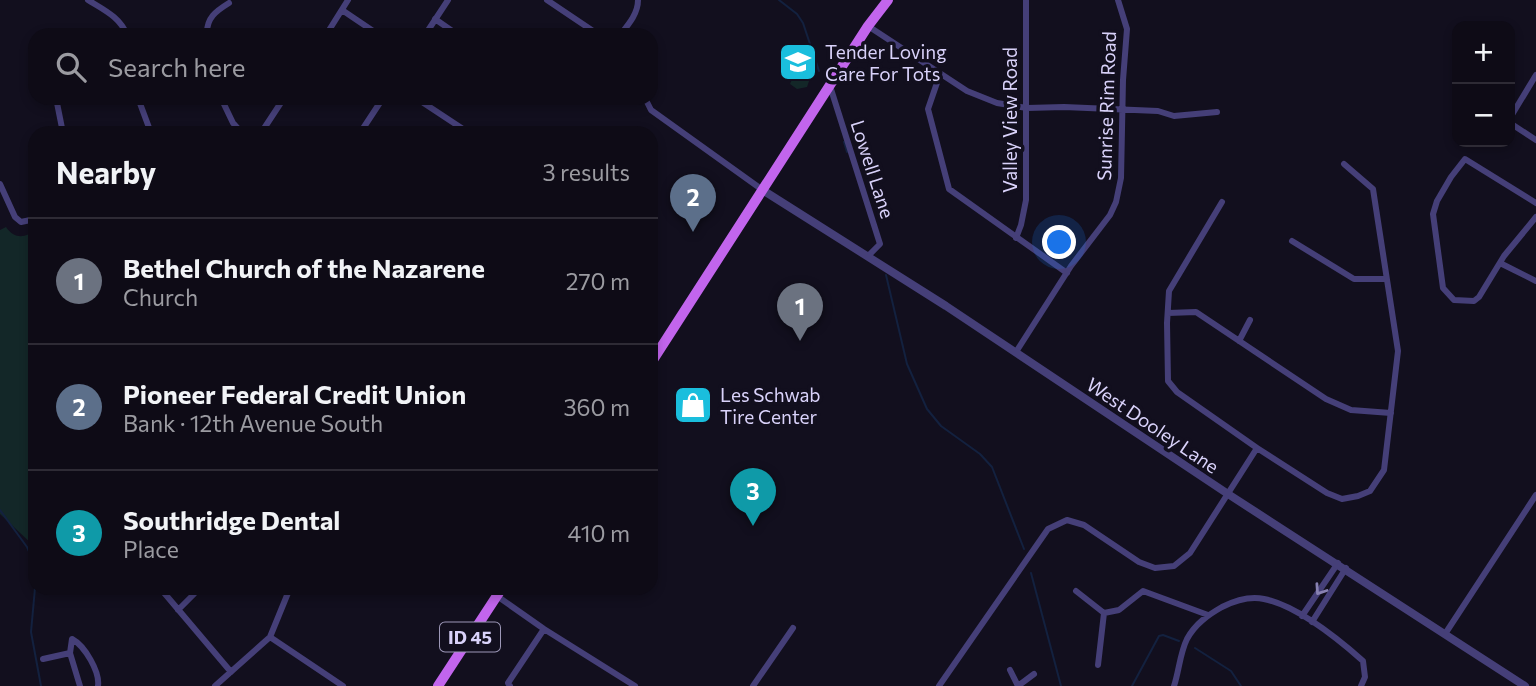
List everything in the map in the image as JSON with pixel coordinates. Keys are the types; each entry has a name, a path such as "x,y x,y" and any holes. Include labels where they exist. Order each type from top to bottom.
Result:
{"main road":[{"path":"658,352 868,26 888,0"},
{"name":"ID 45","path":"438,686 498,595"}],"street":[{"path":"88,0 116,18 124,28"},
{"path":"330,28 348,0"},
{"path":"429,28 448,0"},
{"path":"547,0 589,28"},
{"path":"626,28 638,6 638,0"},
{"name":"Valley View Road","path":"1016,238 1026,200 1026,0"},
{"name":"Sunrise Rim Road","path":"1016,352 1067,273 1110,215 1116,202 1121,178 1127,29 1118,0"},
{"path":"207,28 215,12 229,3"},
{"path":"342,10 369,28"},
{"path":"435,19 448,28"},
{"path":"868,26 967,91 988,100 1027,108 1158,111 1174,116 1217,112"},
{"path":"940,74 929,109 949,189 1067,273"},
{"path":"1515,111 1536,75"},
{"name":"Lowell Lane","path":"830,86 880,244 868,256"},
{"path":"57,105 62,126"},
{"path":"141,105 148,126"},
{"path":"224,105 236,126"},
{"path":"266,126 279,105"},
{"path":"365,126 378,105"},
{"path":"427,105 458,126"},
{"path":"648,105 651,110 764,191"},
{"path":"1515,126 1536,140"},
{"path":"1536,203 1465,159 1444,189 1433,214 1443,288 1454,300 1474,301 1536,218"},
{"path":"1222,202 1169,291 1168,381 1177,392 1327,493 1342,499 1358,496 1370,491 1384,470 1398,351 1373,189 1344,163"},
{"path":"0,184 15,217 21,222 28,220"},
{"name":"West Dooley Lane","path":"764,191 1016,352 1522,685"},
{"path":"1292,241 1354,279 1386,279"},
{"path":"1500,263 1536,281"},
{"path":"1168,313 1196,312 1326,399 1352,410 1391,413"},
{"path":"1238,341 1250,320"},
{"path":"939,686 1048,529 1067,520 1084,525 1139,562 1155,568 1174,566 1190,553 1257,448"},
{"path":"1445,634 1536,495"},
{"path":"1302,616 1338,563"},
{"path":"1312,622 1346,568"},
{"path":"1076,591 1104,613 1119,610 1143,591 1208,615"},
{"path":"166,595 231,672"},
{"path":"178,610 193,595"},
{"path":"215,686 270,637 287,595"},
{"path":"504,595 544,629 635,686"},
{"path":"1174,686 1186,640 1208,615 1231,602 1262,598 1285,606 1347,646 1363,661 1365,677 1361,686"},
{"path":"1098,665 1104,613"},
{"path":"754,686 793,628"},
{"path":"510,686 508,683 544,629"},
{"path":"270,637 343,686"},
{"path":"80,686 70,653 72,639 80,643 100,678 98,686"},
{"path":"43,659 70,653"},
{"path":"1010,670 1018,686 1034,674"}],"green space":[{"path":"809,72 807,87 797,89 790,84 794,75"},
{"path":"6,227 13,234 28,235 28,540 0,514 0,230"}],"waterway":[{"path":"779,0 797,14 803,23 819,71"},
{"path":"844,142 847,152"},
{"path":"886,275 907,364 927,409 941,426 980,454 992,467 1024,549"},
{"path":"0,510 28,549"},
{"path":"1031,573 1061,686"},
{"path":"34,595 31,632 41,686"},
{"path":"1132,686 1159,636 1179,641"},
{"path":"1195,648 1231,671 1241,686"}],"place":[{"name":"Tender Loving Care For Tots","path":"798,62"},
{"name":"Pioneer Federal Credit Union","path":"693,232"},
{"name":"Bethel Church of the Nazarene","path":"800,341"},
{"name":"Les Schwab Tire Center","path":"693,405"},
{"name":"Southridge Dental","path":"753,526"}]}
